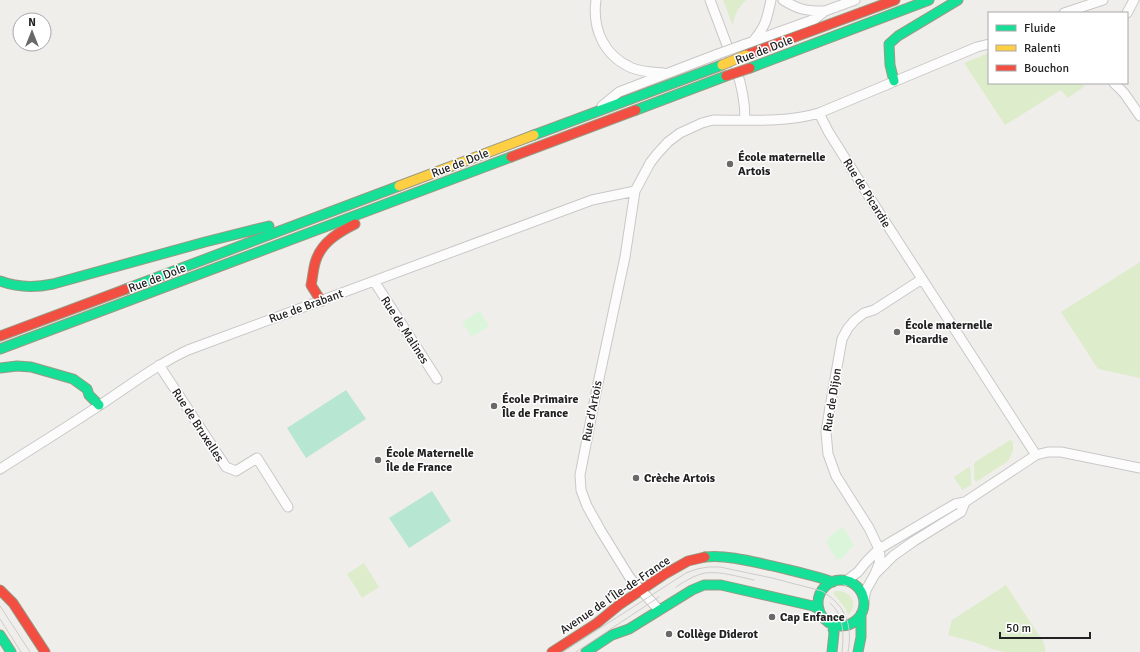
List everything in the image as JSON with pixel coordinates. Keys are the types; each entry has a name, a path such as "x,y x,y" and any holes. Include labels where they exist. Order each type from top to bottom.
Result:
{"main road":[{"name":"Rue de Dole","path":"0,336 895,0"},
{"name":"Rue de Dole","path":"0,349 929,0"},
{"path":"894,81 890,65 889,44 898,36 958,0"},
{"path":"321,301 311,285 316,260 322,248 338,233 422,190"},
{"path":"0,281 8,285 36,288 345,206"},
{"path":"0,368 17,366 31,367 73,380 87,389 89,394 99,405"},
{"name":"Avenue de l’Île-de-France","path":"552,652 597,623 641,590 688,561 702,557 716,556 736,558 817,576 833,582"},
{"path":"858,652 861,637 861,614 864,606 864,599 860,590 856,586 841,580 829,584 822,591 818,602 820,613 825,620 832,624 842,626 849,625 853,623 861,614"},
{"path":"586,652 612,635 629,629 704,584 721,585 813,606 819,609"},
{"path":"0,590 13,602 45,652"},
{"path":"832,624 834,633 832,652"},
{"path":"0,635 11,652"}],"street":[{"name":"Rue de Dole","path":"596,0 595,16 597,30 602,42 609,52 620,61 633,68 648,72 667,73"},
{"name":"Rue de Dole","path":"710,0 741,84 744,100 745,120"},
{"path":"753,41 762,31 766,22 771,0"},
{"path":"783,0 797,8 807,11 825,11"},
{"name":"Rue de Dole","path":"595,112 619,92 815,19 825,11 855,0"},
{"path":"1067,12 1103,0"},
{"path":"1127,12 1134,0"},
{"path":"634,191 657,154 680,133 702,123 713,120 787,120 819,113 894,81 988,44"},
{"path":"1115,84 1124,93 1140,116"},
{"name":"Rue de Picardie","path":"819,113 828,131 1036,455"},
{"name":"Rue de Brabant","path":"0,469 172,357 592,200 634,191"},
{"name":"Rue d'Artois","path":"634,191 625,257 580,475 581,490 587,506 630,578 659,610"},
{"name":"Rue de Dijon","path":"880,549 869,528 836,476 828,454 826,432 842,339 848,328 864,313 874,310 922,279"},
{"name":"Rue de Malines","path":"374,281 437,379"},
{"name":"Rue de Bruxelles","path":"159,365 226,467 236,471 257,458 288,507"},
{"path":"846,581 858,572 880,549 955,504 965,502 1036,455 1048,452 1061,452 1140,468"},
{"path":"875,574 893,556 904,548 961,512 965,502"},
{"path":"864,599 866,590 879,564 880,549"}],"green space":[{"path":"723,0 746,0 734,18 733,26"},
{"path":"988,53 988,84 1080,84 1085,86 1068,98 1061,90 1005,125 964,63"},
{"path":"1140,262 1140,378 1098,369 1061,312"},
{"path":"480,311 489,326 472,337 462,322"},
{"path":"346,390 366,419 306,458 287,428"},
{"path":"1010,440 1013,442 1013,451 1008,461 976,482 974,479 975,462"},
{"path":"969,467 971,474 971,485 962,490 954,477"},
{"path":"432,491 451,521 409,548 389,518"},
{"path":"843,527 854,545 843,557 837,560 827,544 827,540"},
{"path":"364,563 379,587 362,598 347,574"},
{"path":"1006,585 1044,643 1045,652 1004,652 948,635 952,620"},
{"path":"836,591 841,591 852,598 852,611 848,615 845,608 833,593"}],"tram line":[{"path":"563,652 686,573 708,567 720,567 772,578 822,591 837,603 846,617 849,633 848,652"},
{"path":"676,587 690,578 705,573 724,574 754,580"},
{"path":"576,652 659,597"},
{"path":"830,603 838,613 842,626 842,652"},
{"path":"0,606 30,652"},
{"path":"0,619 21,652"}],"traffic: fast":[{"path":"750,68 929,0"},
{"path":"894,81 890,65 889,44 898,36 958,0"},
{"path":"534,135 722,65"},
{"path":"636,110 726,76"},
{"path":"0,349 511,157"},
{"path":"126,289 399,186"},
{"path":"0,281 26,287 53,284 269,226"},
{"path":"0,368 17,366 31,367 73,379 87,389 89,395 99,405"},
{"path":"705,557 722,557 747,560 803,573 833,582"},
{"path":"841,580 854,584 860,590 864,603 860,616 854,622 841,626 828,622 822,616 818,603 822,590 828,584 841,580"},
{"path":"586,652 612,635 629,629 692,590 704,585 721,585 813,606 819,609"},
{"path":"858,652 861,637 861,614"},
{"path":"832,624 834,633 832,652"},
{"path":"0,635 11,652"}],"traffic: slow":[{"path":"722,65 746,55"},
{"path":"399,186 534,135"}],"traffic: jam":[{"path":"746,55 895,0"},
{"path":"726,76 750,68"},
{"path":"511,157 636,110"},
{"path":"321,301 311,285 316,260 322,248 332,238 355,224"},
{"path":"0,336 126,289"},
{"path":"552,652 597,623 619,605 665,574 688,561 705,557"},
{"path":"0,590 13,603 45,652"}],"place":[{"name":"École maternelle Artois","path":"730,164"},
{"name":"École maternelle Picardie","path":"897,332"},
{"name":"École Primaire Île de France","path":"494,406"},
{"name":"École Maternelle Île de France","path":"378,460"},
{"name":"Crèche Artois","path":"636,478"},
{"name":"Cap Enfance","path":"772,617"},
{"name":"Collège Diderot","path":"669,634"}]}
